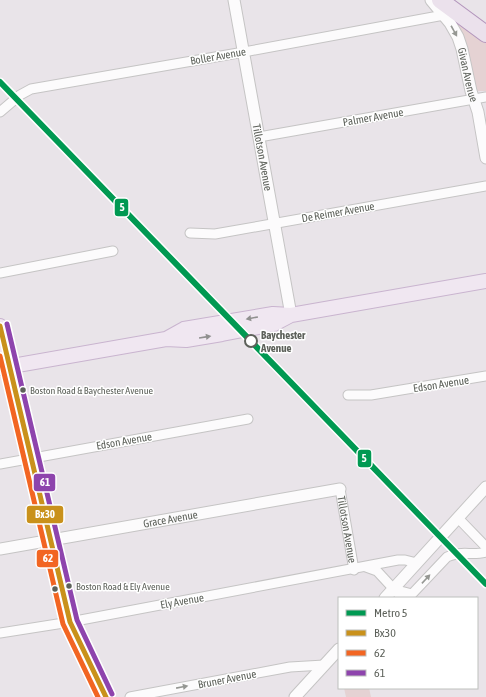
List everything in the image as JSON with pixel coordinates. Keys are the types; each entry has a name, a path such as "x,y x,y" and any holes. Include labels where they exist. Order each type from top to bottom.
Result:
{"highway":[{"path":"458,0 486,24"},
{"path":"442,7 486,34"}],"main road":[{"path":"5,367 166,339 186,340 222,334 274,324 291,315 486,281"},
{"path":"0,326 5,367 31,458 70,622 106,697"}],"street":[{"name":"Tillotson Avenue","path":"234,0 291,315"},
{"name":"Givan Avenue","path":"431,0 442,7 458,37 478,112 486,158"},
{"name":"Boller Avenue","path":"0,112 20,95 30,89 244,52 442,7"},
{"name":"Palmer Avenue","path":"260,137 486,97"},
{"name":"De Reimer Avenue","path":"190,233 215,234 486,186"},
{"path":"0,273 113,251"},
{"name":"Edson Avenue","path":"348,395 371,396 486,376"},
{"name":"Edson Avenue","path":"0,464 248,419"},
{"path":"386,597 486,487"},
{"name":"Tillotson Avenue","path":"340,489 354,570"},
{"name":"Grace Avenue","path":"0,549 340,489"},
{"path":"458,518 486,547"},
{"path":"393,589 412,594 447,557 460,553 486,552"},
{"name":"Ely Avenue","path":"0,633 70,622 405,560 417,563"},
{"path":"365,567 377,571 401,597"},
{"path":"295,697 338,650"},
{"name":"Bruner Avenue","path":"130,697 290,666 324,665"}],"shaded area":[{"path":"452,17 486,41 486,91 478,91 475,88 467,51 461,34"},
{"path":"344,689 369,689 371,697 346,697"}],"metro line":[{"name":"5","path":"0,82 486,584"}],"transit line":[{"name":"61","path":"7,324 77,620 112,694"},
{"name":"Bx30","path":"0,326 70,622 106,697"},
{"name":"62","path":"0,356 63,624 98,697"}],"place":[{"name":"Baychester Avenue","path":"251,341"},
{"name":"Boston Road & Baychester Avenue","path":"23,390"},
{"name":"Boston Road & Ely Avenue","path":"69,586"}]}
